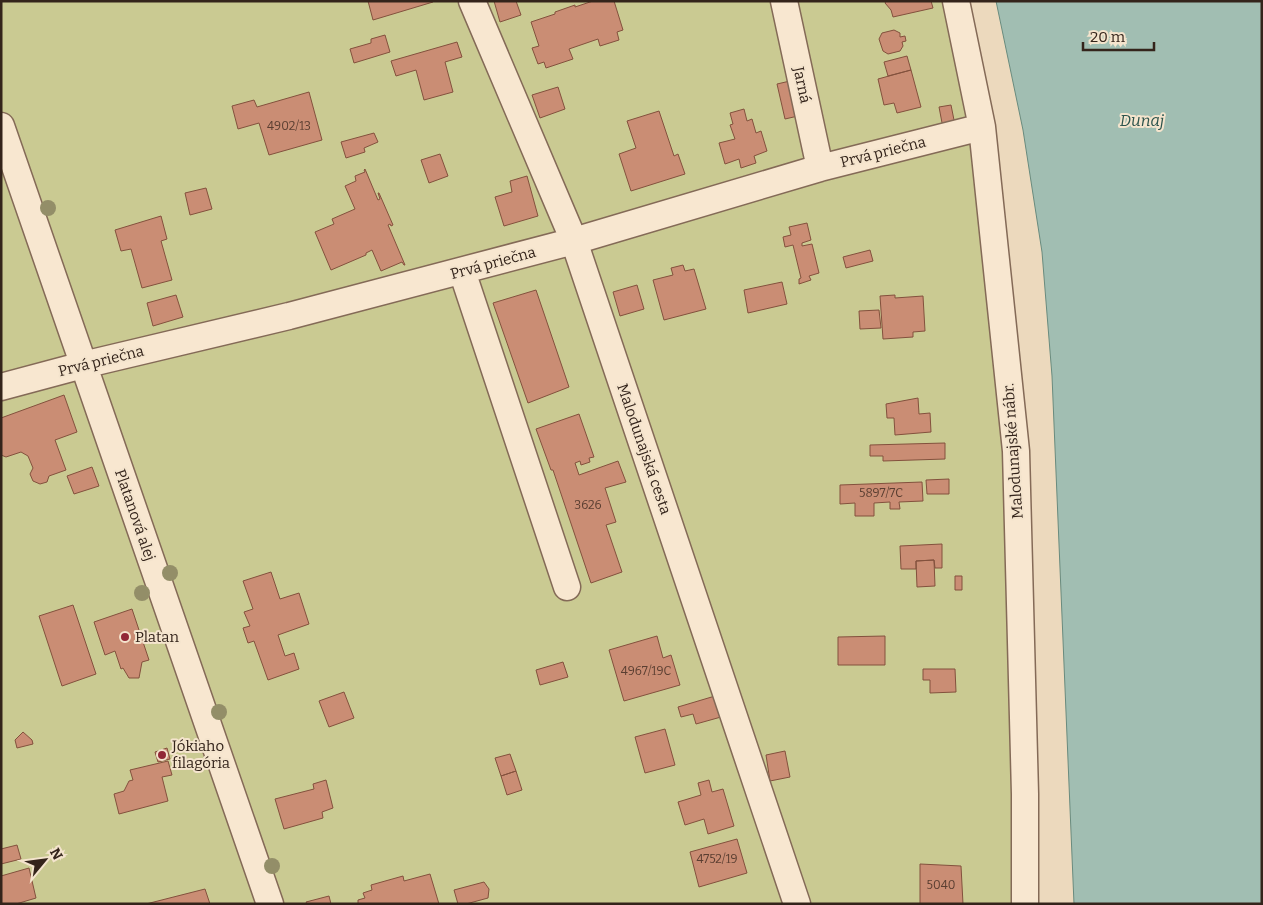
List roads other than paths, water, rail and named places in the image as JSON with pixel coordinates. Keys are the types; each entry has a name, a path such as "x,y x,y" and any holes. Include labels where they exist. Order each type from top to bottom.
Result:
{"street":[{"name":"Malodunajská cesta","path":"472,1 574,241 796,904"},
{"name":"Jarná","path":"784,1 820,168"},
{"name":"Malodunajské nábr.","path":"956,1 982,127 1016,451 1025,794 1024,904"},
{"name":"Platanová alej","path":"1,126 270,904"},
{"name":"Prvá priečna","path":"1,387 462,271 574,241 820,168 982,127"},
{"path":"462,271 567,587"}],"water":[{"name":"Dunaj","path":"996,1 1262,1 1262,904 1074,904 1052,376 1042,252 1023,130"}],"place":[{"name":"Platan","path":"125,637"},
{"name":"Jókiaho filagória","path":"162,755"}]}
